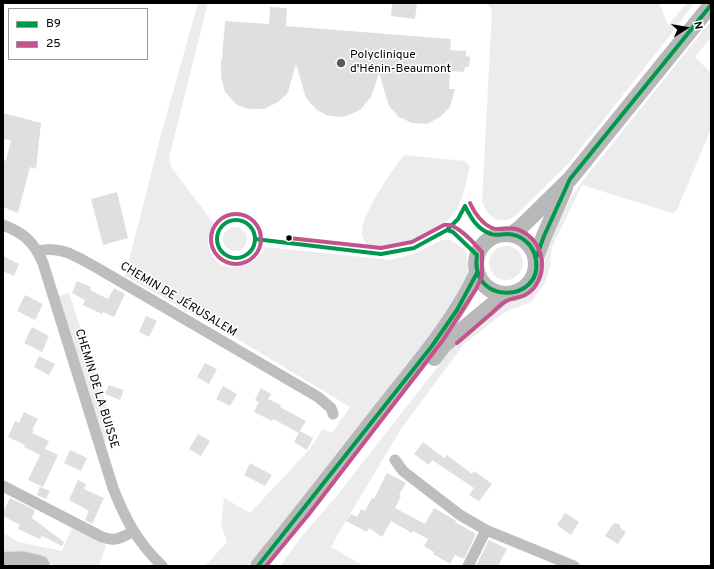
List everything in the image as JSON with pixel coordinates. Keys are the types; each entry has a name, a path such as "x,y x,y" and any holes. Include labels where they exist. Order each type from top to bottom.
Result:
{"highway":[{"path":"3,563 21,562 39,566"}],"main road":[{"path":"512,234 570,179 711,5"},
{"path":"536,258 544,236 570,179"},
{"path":"512,234 519,236 532,248 536,258 536,271 530,284 514,294 504,295 487,288 477,273 477,255 481,246 496,235 512,234"},
{"path":"258,566 309,504 438,337 471,286 477,273"},
{"path":"272,566 404,393 444,345 504,295"}],"street":[{"path":"3,225 21,234 32,243 38,251"},
{"name":"CHEMIN DE JÉRUSALEM","path":"38,251 52,248 65,251 99,269 318,397 331,408 333,414"},
{"name":"CHEMIN DE LA BUISSE","path":"38,251 113,488 122,511 141,544 162,566"},
{"path":"395,460 403,471 460,515 486,530 574,566"},
{"path":"3,486 102,537 111,540 118,539 133,532"},
{"path":"468,566 486,530"}],"shaded area":[{"path":"198,3 208,3 169,157 171,167 214,224 208,240 213,257 217,262 228,267 241,266 253,261 265,247 391,260 416,253 442,240 450,240 463,248 467,255 468,268 466,283 458,297 289,519 247,566 205,566 227,542 221,524 224,498 250,513 308,451 323,429 332,433 350,407 239,340 125,276 160,138"},
{"path":"486,3 659,3 668,25 687,3 694,3 569,163 514,217 503,220 499,220 491,216 482,202 492,10"},
{"path":"711,21 711,37 695,57 711,73 711,129 677,210 672,213 582,185 552,247 550,267 545,283 531,302 505,312 464,344 401,429 337,536 331,547 364,566 280,566 302,536 335,498 457,342 505,303 521,299 531,294 539,283 549,241 568,202 584,179"},
{"path":"404,155 465,161 470,166 461,199 455,212 447,221 423,237 398,246 386,248 371,247 363,239 363,224 378,192"},
{"path":"235,227 243,231 247,239 243,247 235,251 227,247 223,239 227,231"},
{"path":"503,246 509,246 513,247 520,253 523,263 522,270 516,277 509,280 503,280 499,279 492,273 489,266 489,260 490,256 496,249"},
{"path":"69,293 113,426 104,443 58,296"},
{"path":"72,528 106,545 99,566 56,566 38,558 3,556 3,533 19,542 62,551"}],"building":[{"path":"392,3 417,3 415,19 391,16"},
{"name":"Polyclinique d'Hénin-Beaumont","path":"270,7 287,8 286,26 451,39 450,50 466,51 466,56 470,57 469,67 465,67 464,72 450,71 449,89 455,89 450,107 440,117 427,124 412,123 399,117 389,106 379,73 371,97 360,110 346,116 339,117 326,115 317,110 306,98 296,64 286,95 278,102 264,109 249,109 237,105 225,92 221,77 221,60 225,21 269,24"},
{"path":"3,113 41,123 36,169 30,167 18,213 3,207 3,160 6,161 11,140 3,139"},
{"path":"117,192 128,238 103,245 91,199"},
{"path":"3,256 19,264 14,276 3,271"},
{"path":"77,281 91,287 90,290 108,299 114,288 125,294 114,317 103,312 102,314 83,305 85,300 72,293"},
{"path":"25,295 43,304 35,320 17,311"},
{"path":"146,316 157,321 149,337 139,332"},
{"path":"32,327 49,336 42,352 24,343"},
{"path":"39,356 55,364 49,375 34,367"},
{"path":"205,363 217,369 209,384 197,377"},
{"path":"109,385 124,390 120,400 105,394"},
{"path":"223,386 237,394 230,406 216,399"},
{"path":"261,388 271,394 268,399 281,405 280,407 306,421 300,431 313,438 307,450 294,442 299,433 273,419 272,421 254,412 259,402 255,400"},
{"path":"24,412 38,419 32,433 49,441 45,449 58,455 43,487 28,480 40,455 24,447 25,445 8,437 15,421 19,423"},
{"path":"198,434 210,441 201,456 189,449"},
{"path":"423,442 444,458 447,455 472,474 474,471 492,484 479,501 469,495 474,488 432,460 429,465 414,454"},
{"path":"70,450 87,458 81,471 64,463"},
{"path":"250,463 272,475 265,486 244,475"},
{"path":"387,473 406,483 399,495 401,496 395,508 425,524 434,508 476,534 464,559 455,555 450,564 433,554 434,552 424,546 428,539 413,531 412,533 391,521 382,537 369,528 367,532 346,521 351,514 357,517 361,509 365,511 372,498 374,499"},
{"path":"78,480 86,484 84,489 104,498 92,524 85,520 89,511 69,500"},
{"path":"40,487 50,491 46,499 37,495"},
{"path":"10,498 35,510 32,518 64,542 62,546 42,536 40,539 18,529 20,525 3,516 3,512"},
{"path":"565,513 579,522 571,535 557,525"},
{"path":"616,523 626,532 618,544 605,536 613,524"},
{"path":"489,540 507,549 498,566 476,566"}],"transit line":[{"name":"B9","path":"536,258 544,236 570,179 711,5"},
{"name":"25","path":"457,343 504,302 523,296 530,292 538,281 542,263 541,254 537,246 525,233 516,229 498,229 488,226 479,218 470,203"},
{"name":"B9","path":"447,230 453,232 477,255 478,272 484,283 494,290 506,293 518,291 529,285 535,274 536,260 530,245 522,238 517,236 507,234 495,235 486,232 475,223 465,206"},
{"name":"B9","path":"255,239 381,254 414,248 447,230 458,219 465,206"},
{"name":"25","path":"236,214 245,216 254,221 259,230 261,239 259,248 254,257 245,262 236,264 227,262 218,257 213,248 211,239 213,230 218,221 227,216 236,214"},
{"name":"B9","path":"236,220 246,223 252,229 255,239 252,249 246,255 236,258 226,255 220,249 217,239 220,229 226,223 236,220"},
{"name":"25","path":"266,566 309,514 443,340 476,289 482,276 482,252 464,234 449,225 444,225 412,242 381,248 289,238"},
{"name":"B9","path":"258,566 432,346 457,310 477,273"}],"place":[{"name":"Polyclinique d'Hénin-Beaumont","path":"341,63"}]}
